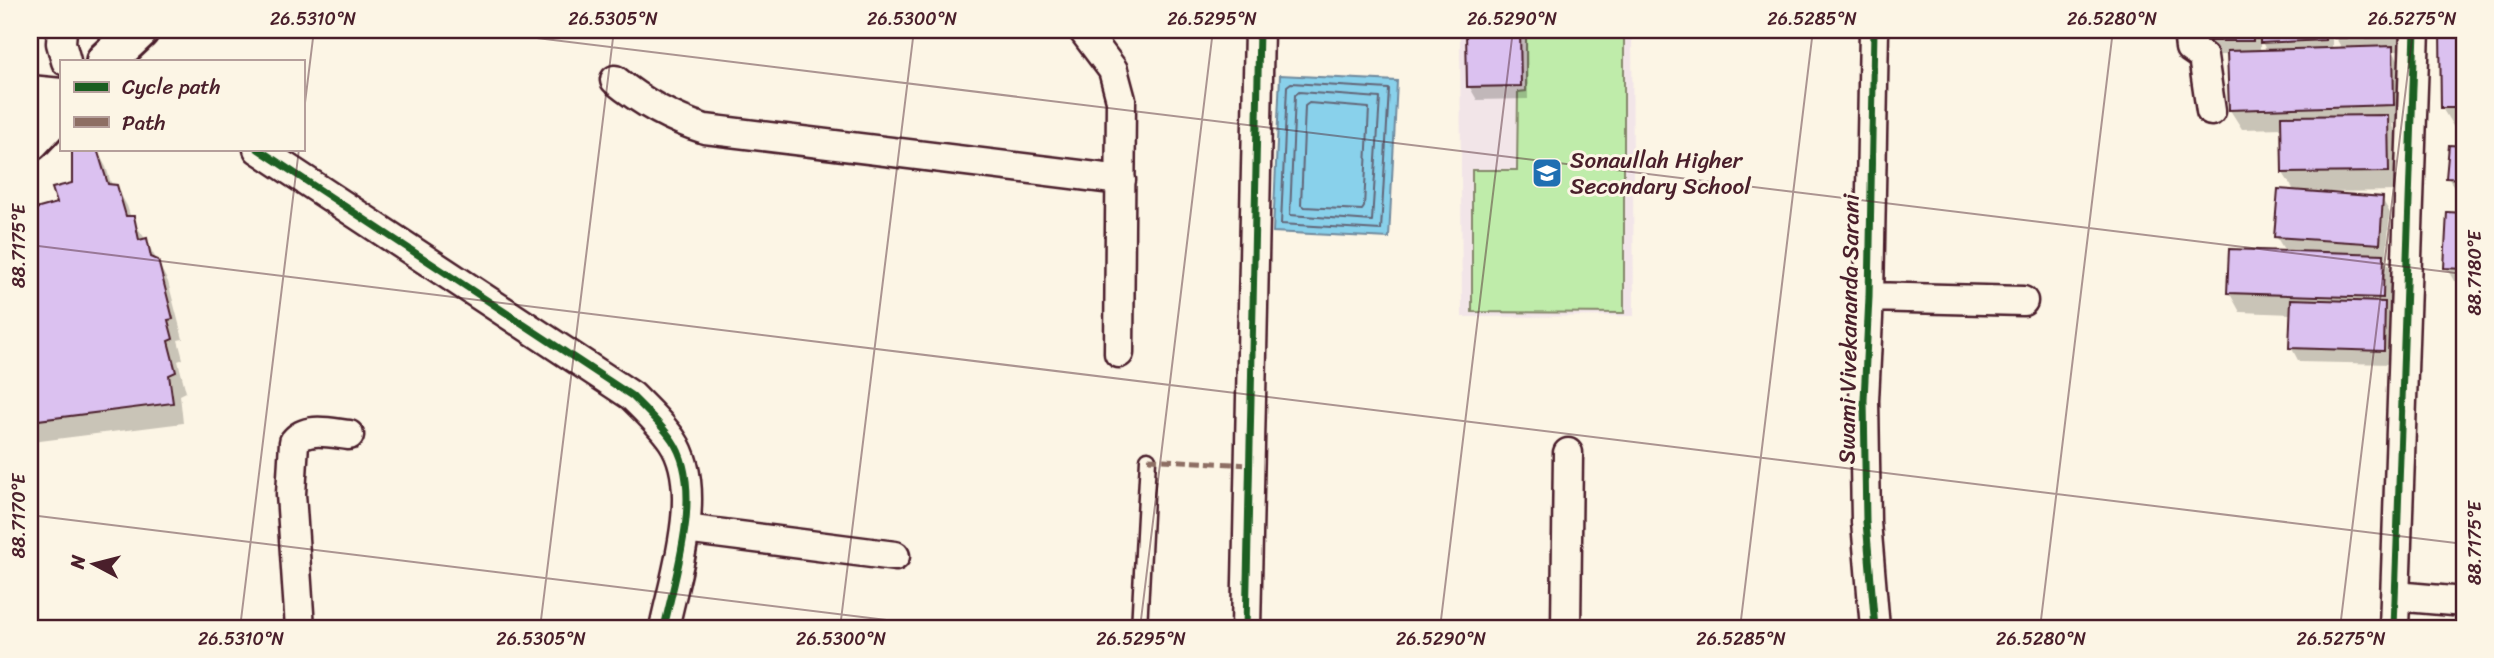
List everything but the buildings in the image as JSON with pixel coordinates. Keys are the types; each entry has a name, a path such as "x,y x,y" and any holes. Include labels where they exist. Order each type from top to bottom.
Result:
{"main road":[{"path":"30,141 60,109"}],"street":[{"path":"62,30 61,43 66,60"},
{"path":"1083,30 1112,70 1122,100 1119,352"},
{"path":"1246,628 1259,30"},
{"name":"Swami Vivekananda Sarani","path":"1874,30 1869,297 1864,400 1865,508 1875,628"},
{"path":"2188,30 2190,48 2203,57 2211,111"},
{"path":"2394,628 2415,30"},
{"path":"615,80 636,98 661,113 727,134 1121,180"},
{"path":"30,90 60,93"},
{"path":"260,150 632,396 673,441 688,478 685,529 664,628"},
{"path":"1869,297 2023,301"},
{"path":"300,628 291,494 294,442 299,436 310,432 349,435"},
{"path":"1566,628 1568,453"},
{"path":"685,529 895,556"},
{"path":"2395,596 2464,602"}],"lane":[{"path":"1139,628 1147,459"}],"shaded area":[{"name":"Sonaullah Higher Secondary School","path":"1460,30 1632,30 1634,316 1462,317"}],"green space":[{"name":"Sonaullah Higher Secondary School","path":"1526,30 1624,30 1624,313 1472,312 1472,170 1517,170 1518,92 1526,91"}],"water":[{"path":"1280,75 1397,81 1389,238 1273,232"}],"marked path":[{"path":"1148,459 1249,465"}],"cycle path":[{"path":"1246,628 1259,30"},
{"path":"1874,30 1869,297 1864,400 1866,522 1875,628"},
{"path":"2394,628 2415,30"},
{"path":"260,150 632,396 663,428 682,460 687,507 680,558 664,628"}],"place":[{"name":"Sonaullah Higher Secondary School","path":"1547,173"}]}
